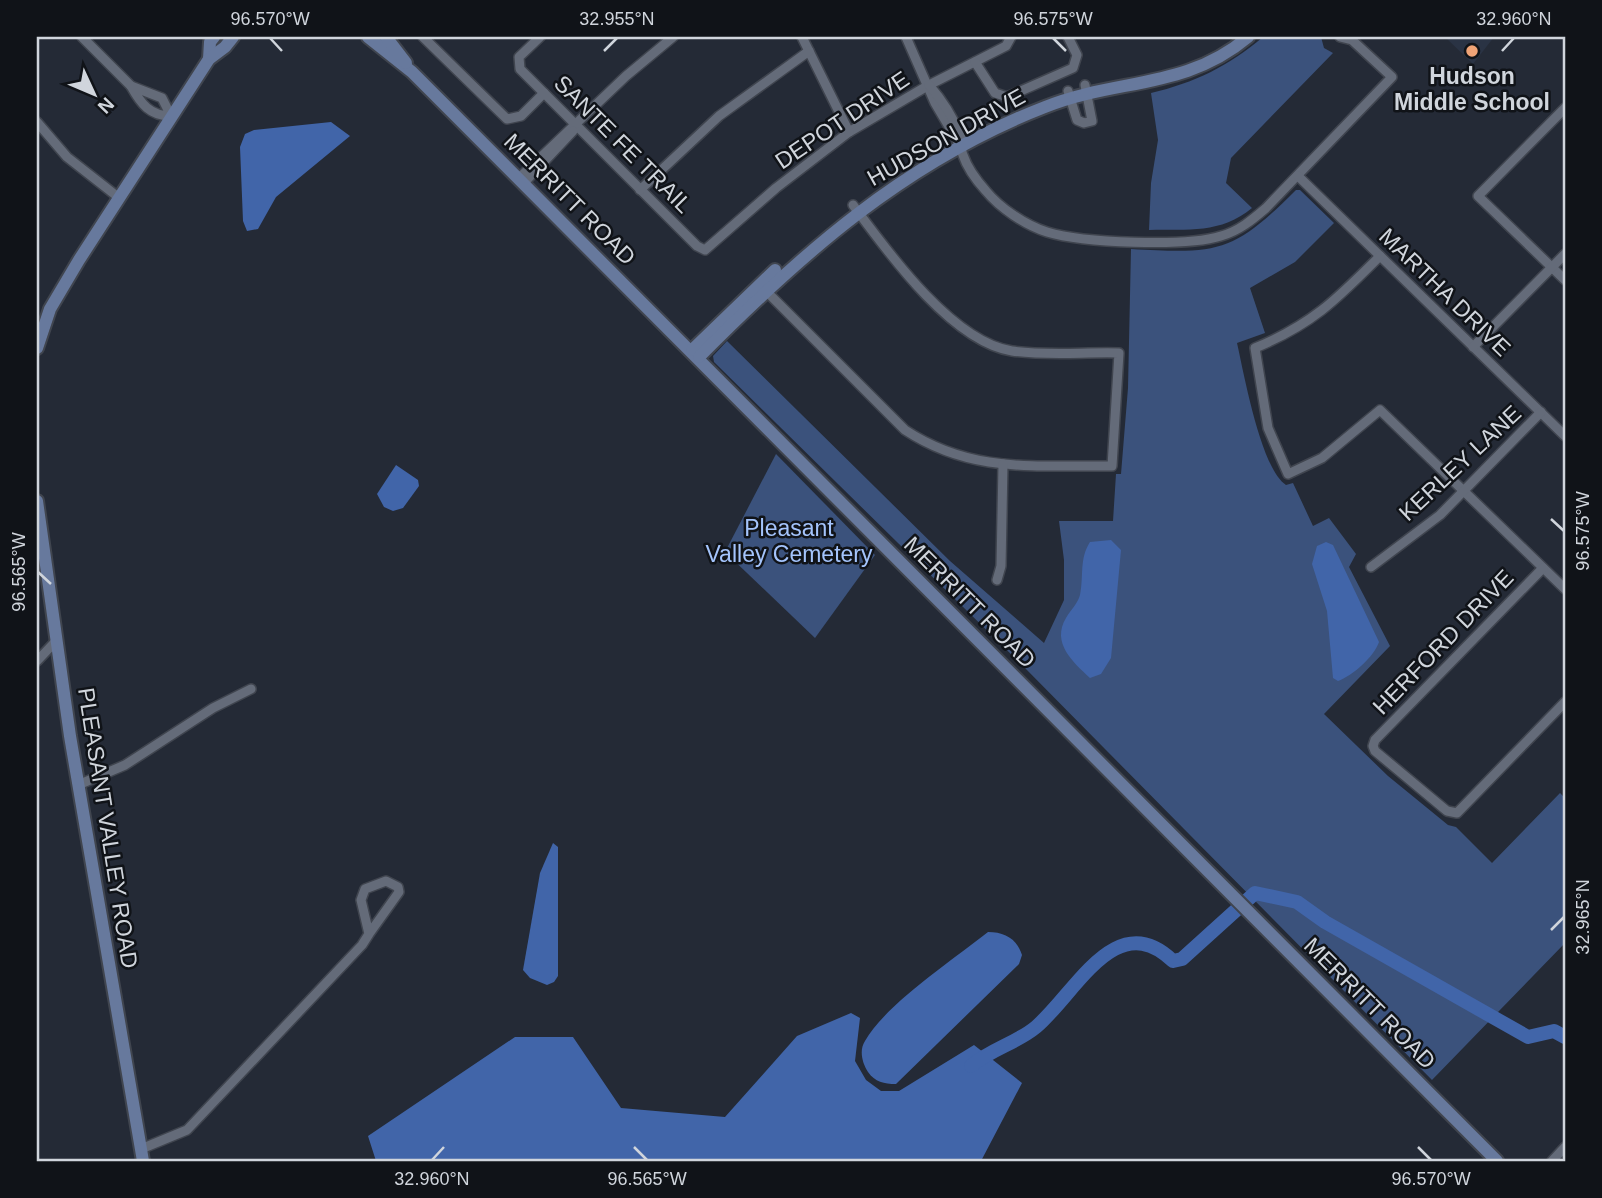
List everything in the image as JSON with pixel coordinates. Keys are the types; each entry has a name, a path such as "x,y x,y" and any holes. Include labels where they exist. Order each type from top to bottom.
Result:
{"street":[{"path":"82,37 131,86 147,109 160,116 171,116"},
{"path":"209,59 210,42 214,37"},
{"path":"37,348 50,309 118,197 209,59 233,37"},
{"name":"MERRITT ROAD","path":"368,37 412,72 696,354 1497,1161"},
{"name":"MERRITT ROAD","path":"386,37 412,72"},
{"path":"423,37 507,119 521,116 544,93"},
{"name":"SANTE FE TRAIL","path":"540,37 518,61 520,69 697,246 705,250"},
{"path":"522,181 568,139 576,125 626,76 673,37"},
{"path":"802,37 849,132"},
{"path":"906,37 929,85 942,99 970,168 987,192 1016,216 1045,231 1072,237 1190,242 1220,237 1244,227 1298,176 1392,77 1352,40 1340,37"},
{"path":"975,62 992,89 1002,97 1069,71 1076,64 1077,55 1068,37"},
{"name":"HUDSON DRIVE","path":"696,354 749,293 855,209 959,142 1086,88 1179,69 1202,59 1237,37"},
{"name":"HUDSON DRIVE","path":"1086,88 1187,74 1220,57 1248,37"},
{"name":"DEPOT DRIVE","path":"705,250 793,174 849,132 929,85 1006,46 1011,38"},
{"path":"640,190 719,116 809,51"},
{"path":"131,86 162,98 171,116"},
{"path":"1069,94 1077,120 1084,123 1092,121 1086,88"},
{"path":"1565,108 1478,195 1565,280"},
{"path":"37,122 67,157 118,197"},
{"name":"MARTHA DRIVE","path":"1298,176 1565,436"},
{"path":"765,290 905,430 948,453 972,461 1003,464 1112,466 1119,353 1010,351 984,341 963,328 940,307 890,254 855,209"},
{"name":"HUDSON DRIVE","path":"696,354 855,209"},
{"path":"1474,347 1565,254"},
{"path":"1380,256 1319,315 1255,348 1268,428 1288,474 1322,458 1380,410 1565,589"},
{"name":"KERLEY LANE","path":"1371,566 1440,515 1541,412"},
{"path":"997,580 1001,566 1003,464"},
{"name":"PLEASANT VALLEY ROAD","path":"37,501 78,785 142,1155"},
{"name":"HERFORD DRIVE","path":"1543,568 1375,740 1373,746 1375,751 1452,814 1457,813 1565,702"},
{"path":"37,661 56,641"},
{"path":"78,785 125,765 214,708 251,689"},
{"path":"142,1155 187,1130 369,934 399,892 398,887 386,881 365,889 361,900 369,934"},
{"path":"1552,1161 1565,1147"}],"shaded area":[{"name":"Hudson Middle School","path":"1445,37 1494,37 1473,64"},
{"path":"331,122 350,136 276,197 258,229 247,231 243,221 240,147 245,134 254,130"},
{"path":"396,465 418,480 419,486 403,508 393,511 384,507 377,494"},
{"path":"1111,540 1121,550 1111,658 1101,674 1090,678 1066,651 1061,636 1062,627 1080,595 1083,561 1090,542"},
{"path":"1326,542 1333,545 1379,642 1362,665 1338,681 1333,678 1327,611 1312,564 1317,546"},
{"path":"553,843 558,847 558,976 554,982 547,985 530,978 523,970 540,873"},
{"path":"988,932 1000,933 1014,941 1022,955 1019,964 896,1084 884,1083 874,1078 866,1068 862,1052 865,1041 875,1027 904,997"},
{"path":"851,1013 860,1018 855,1061 866,1080 881,1091 899,1091 974,1045 1022,1083 981,1161 376,1161 368,1136 515,1037 573,1037 621,1108 725,1117 797,1036"}],"green space":[{"path":"1263,37 1321,37 1324,48 1333,53 1231,158 1226,183 1252,208 1216,226 1149,230 1151,183 1158,140 1151,93 1210,72 1237,57"},
{"path":"1296,190 1300,190 1334,223 1295,262 1250,288 1265,333 1237,343 1261,441 1277,476 1286,485 1293,483 1313,526 1329,518 1356,554 1349,567 1390,646 1324,714 1388,776 1448,825 1456,827 1492,863 1560,793 1565,798 1565,943 1432,1080 1023,666 714,362 713,356 727,341 950,561 1044,643 1064,600 1064,560 1059,521 1113,521 1116,474 1121,474 1128,388 1131,249 1185,251 1223,245 1256,227"},
{"name":"Pleasant Valley Cemetery","path":"776,454 875,555 815,638 725,552"}],"waterway":[{"path":"971,1066 1036,1027 1098,961 1115,949 1133,943 1152,947 1173,961 1182,959 1255,893 1297,902 1325,922 1528,1037 1554,1031 1565,1037"}],"place":[{"name":"Hudson Middle School","path":"1472,51"}]}
